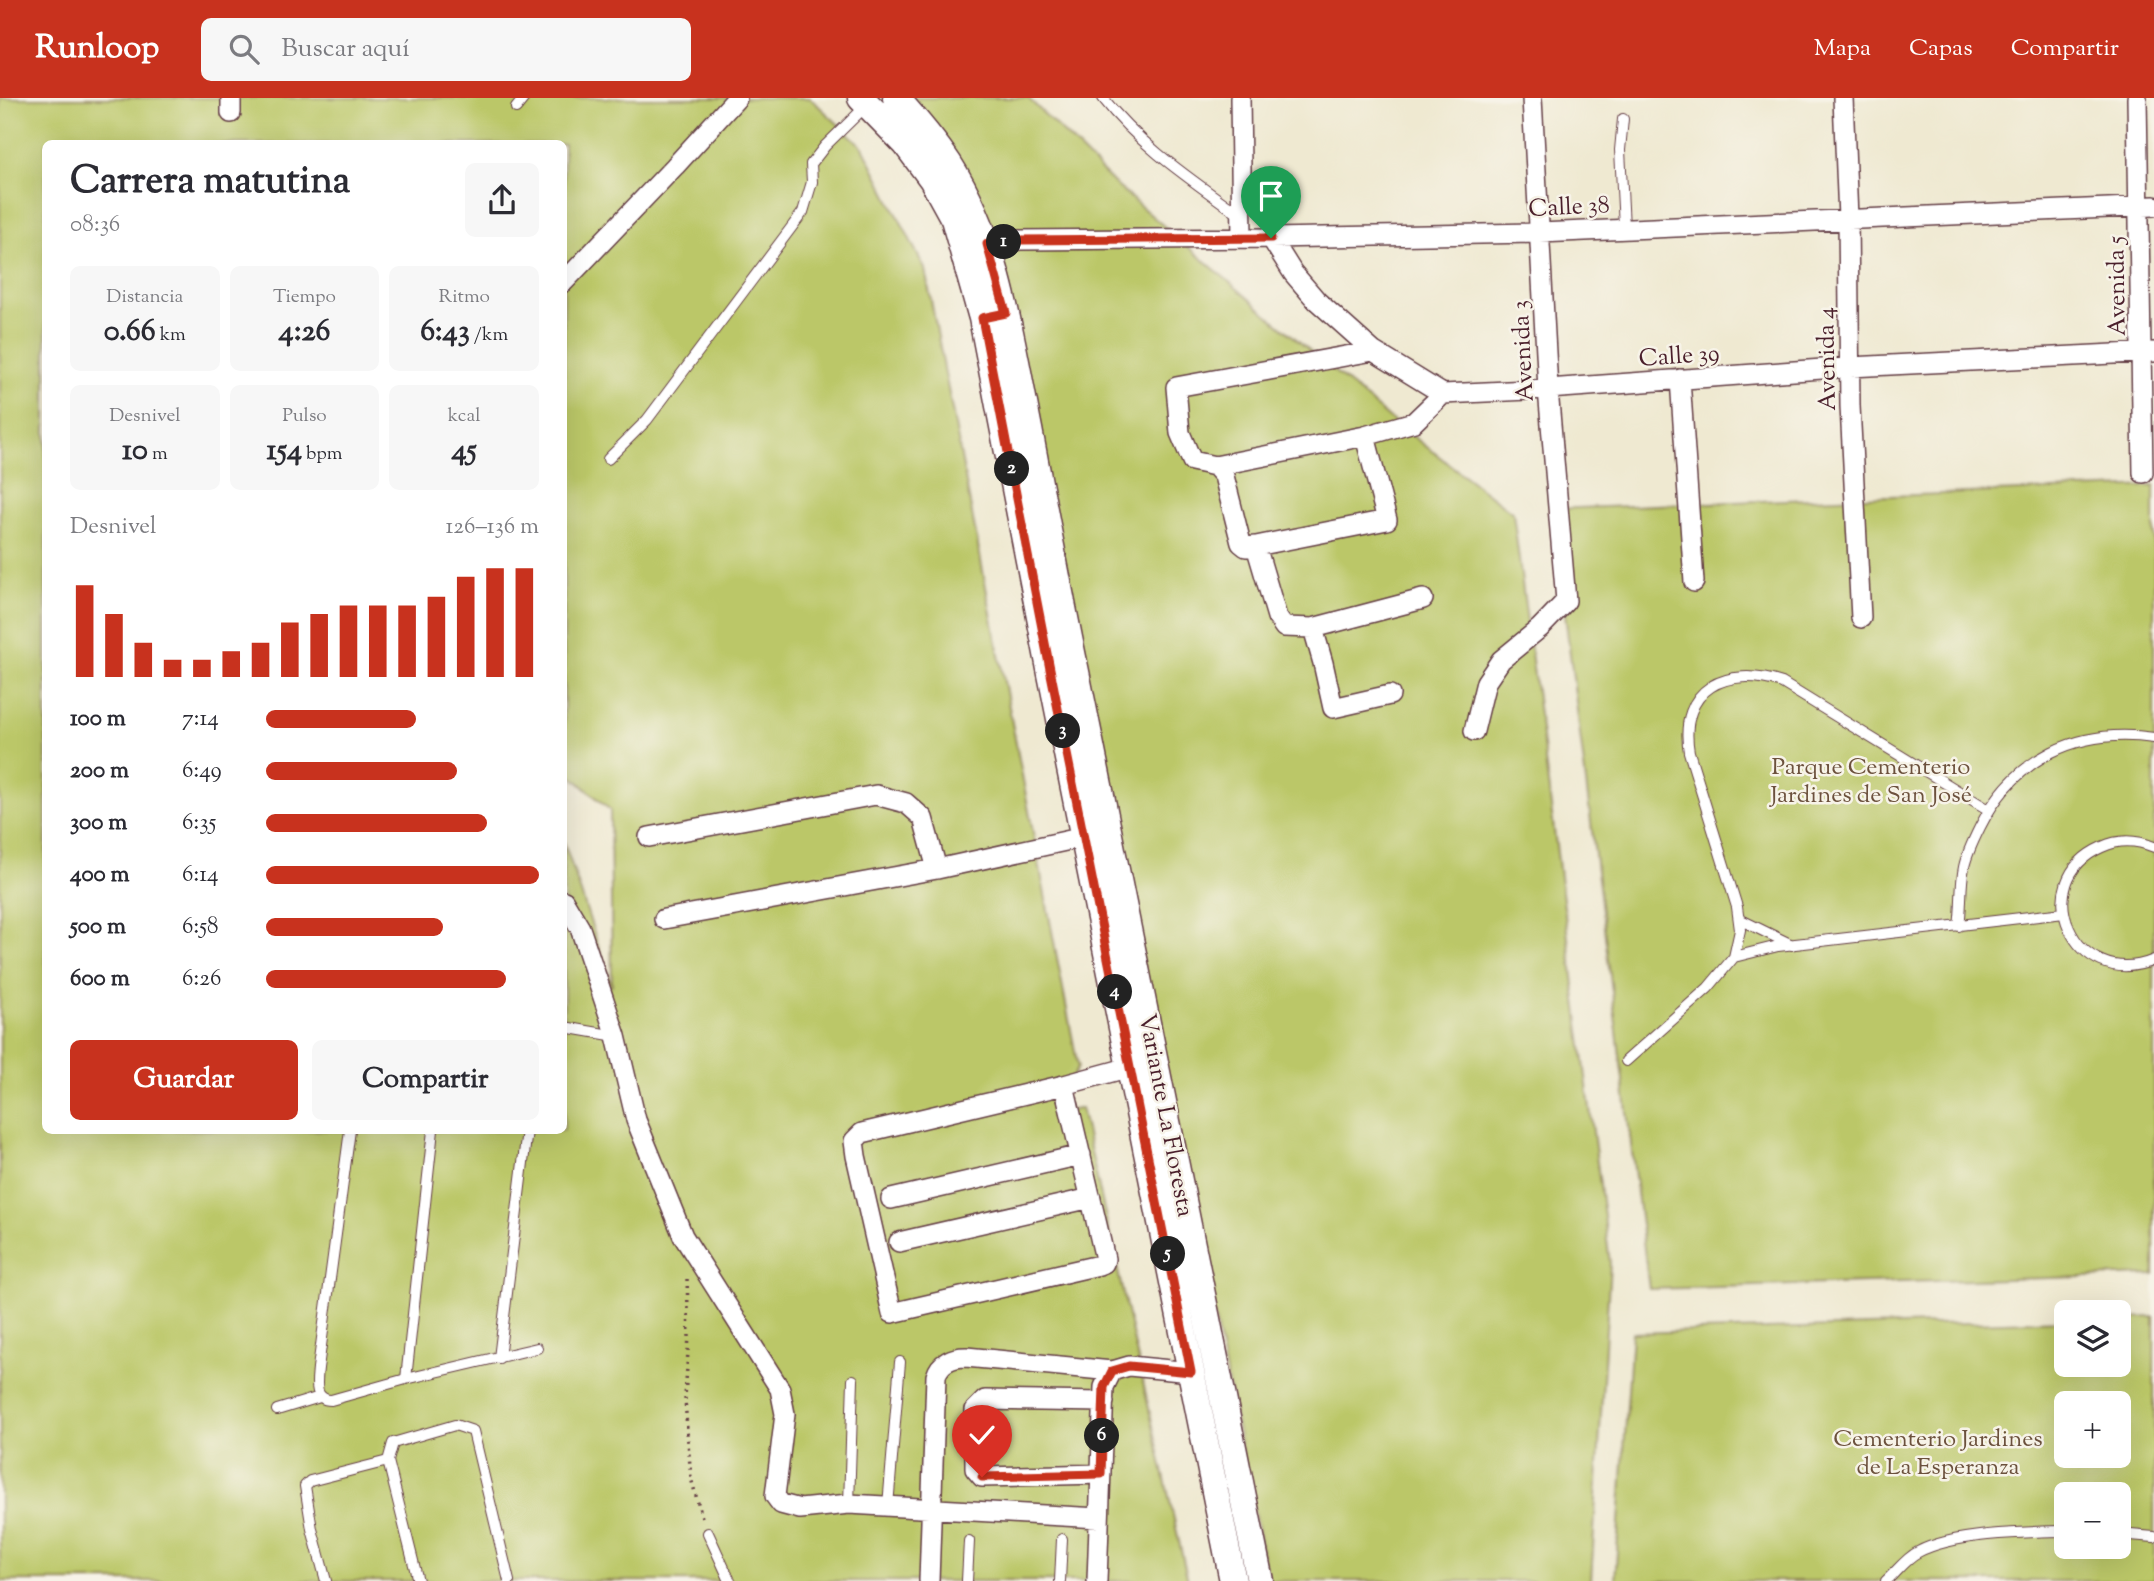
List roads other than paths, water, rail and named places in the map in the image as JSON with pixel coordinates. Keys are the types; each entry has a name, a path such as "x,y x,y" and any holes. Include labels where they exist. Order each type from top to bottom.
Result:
{"main road":[{"name":"Variante La Floresta","path":"896,98 921,125 950,166 975,213 987,244 994,316 1084,837 1233,1581"},
{"name":"Variante La Floresta","path":"864,101 906,144 932,179 954,219 994,316 1072,652 1260,1581"},
{"path":"1128,1057 1153,1045"}],"street":[{"path":"567,279 737,98"},
{"path":"1240,98 1242,239"},
{"name":"Avenida 3","path":"1474,731 1486,682 1500,660 1540,628 1566,601 1548,389 1532,98"},
{"name":"Avenida 4","path":"1843,98 1850,367 1861,618"},
{"name":"Avenida 5","path":"2137,98 2147,206 2148,352 2143,473"},
{"name":"Calle 38","path":"987,244 1020,240 1540,233 2147,206"},
{"path":"1271,238 1293,273 1317,301 1373,351 1443,394 1414,422 1365,436 1215,466 1192,461 1180,433 1175,387 1373,351"},
{"name":"Calle 39","path":"1443,394 1850,367 2148,352"},
{"path":"1680,379 1694,582"},
{"path":"1215,466 1224,476 1241,542 1246,547 1387,520 1365,436"},
{"path":"1256,546 1277,617 1284,627 1313,628 1423,598"},
{"path":"1313,628 1333,708 1390,695"},
{"path":"649,836 876,795 905,803 923,817 937,869"},
{"path":"664,919 937,869 1084,837"},
{"path":"567,906 580,928 615,1036 636,1120 683,1236 780,1389 785,1414 775,1496 781,1504 800,1509 849,1504 1099,1518"},
{"path":"1064,1085 1104,1263 892,1313 856,1156 855,1141 862,1133 1064,1085 1128,1057"},
{"path":"891,1199 1081,1155"},
{"path":"899,1242 1091,1198"},
{"path":"929,1581 936,1376 942,1364 966,1356 1112,1371 1129,1366 1191,1372"},
{"path":"1097,1581 1104,1387 1112,1371"},
{"path":"1101,1474 982,1477 975,1469 975,1410 985,1400 1104,1402"}],"lane":[{"path":"516,108 524,98"},
{"path":"1104,98 1113,111 1166,161 1241,215"},
{"path":"608,459 647,420 803,212 812,182 811,164 864,101"},
{"path":"1623,119 1620,150 1624,228"},
{"path":"1626,1060 1708,988 1734,957 1740,939 1740,919 1686,739 1691,708 1704,692 1714,686 1747,677 1759,677 1782,684 1989,810"},
{"path":"1959,926 1964,866 1975,837 1998,797 2025,768 2067,745 2083,740 2116,735 2154,738"},
{"path":"2154,848 2139,842 2124,841 2109,844 2088,855 2077,865 2067,883 2064,898 2068,928 2083,950 2095,959 2124,967 2154,960"},
{"path":"1734,957 1765,948 2064,913"},
{"path":"1740,919 1794,946"},
{"path":"567,1028 615,1036"},
{"path":"349,1134 318,1368 317,1389 320,1397 331,1400 405,1379 537,1348"},
{"path":"405,1379 433,1134"},
{"path":"499,1358 527,1134"},
{"path":"888,1506 900,1362"},
{"path":"849,1504 853,1380"},
{"path":"277,1410 320,1397"},
{"path":"418,1581 388,1461 393,1443 455,1425 473,1431 509,1581"},
{"path":"326,1581 312,1529 305,1486 310,1481 388,1461"},
{"path":"1886,1581 1916,1553 1949,1541 2054,1531"},
{"path":"708,1533 730,1581"},
{"path":"2131,1535 2154,1538"},
{"path":"1060,1581 1062,1539"},
{"path":"967,1581 970,1541"}],"park label":[{"name":"Parque Cementerio Jardines de San José","path":"1871,780"},
{"name":"Cementerio Jardines de La Esperanza","path":"1938,1452"}]}
